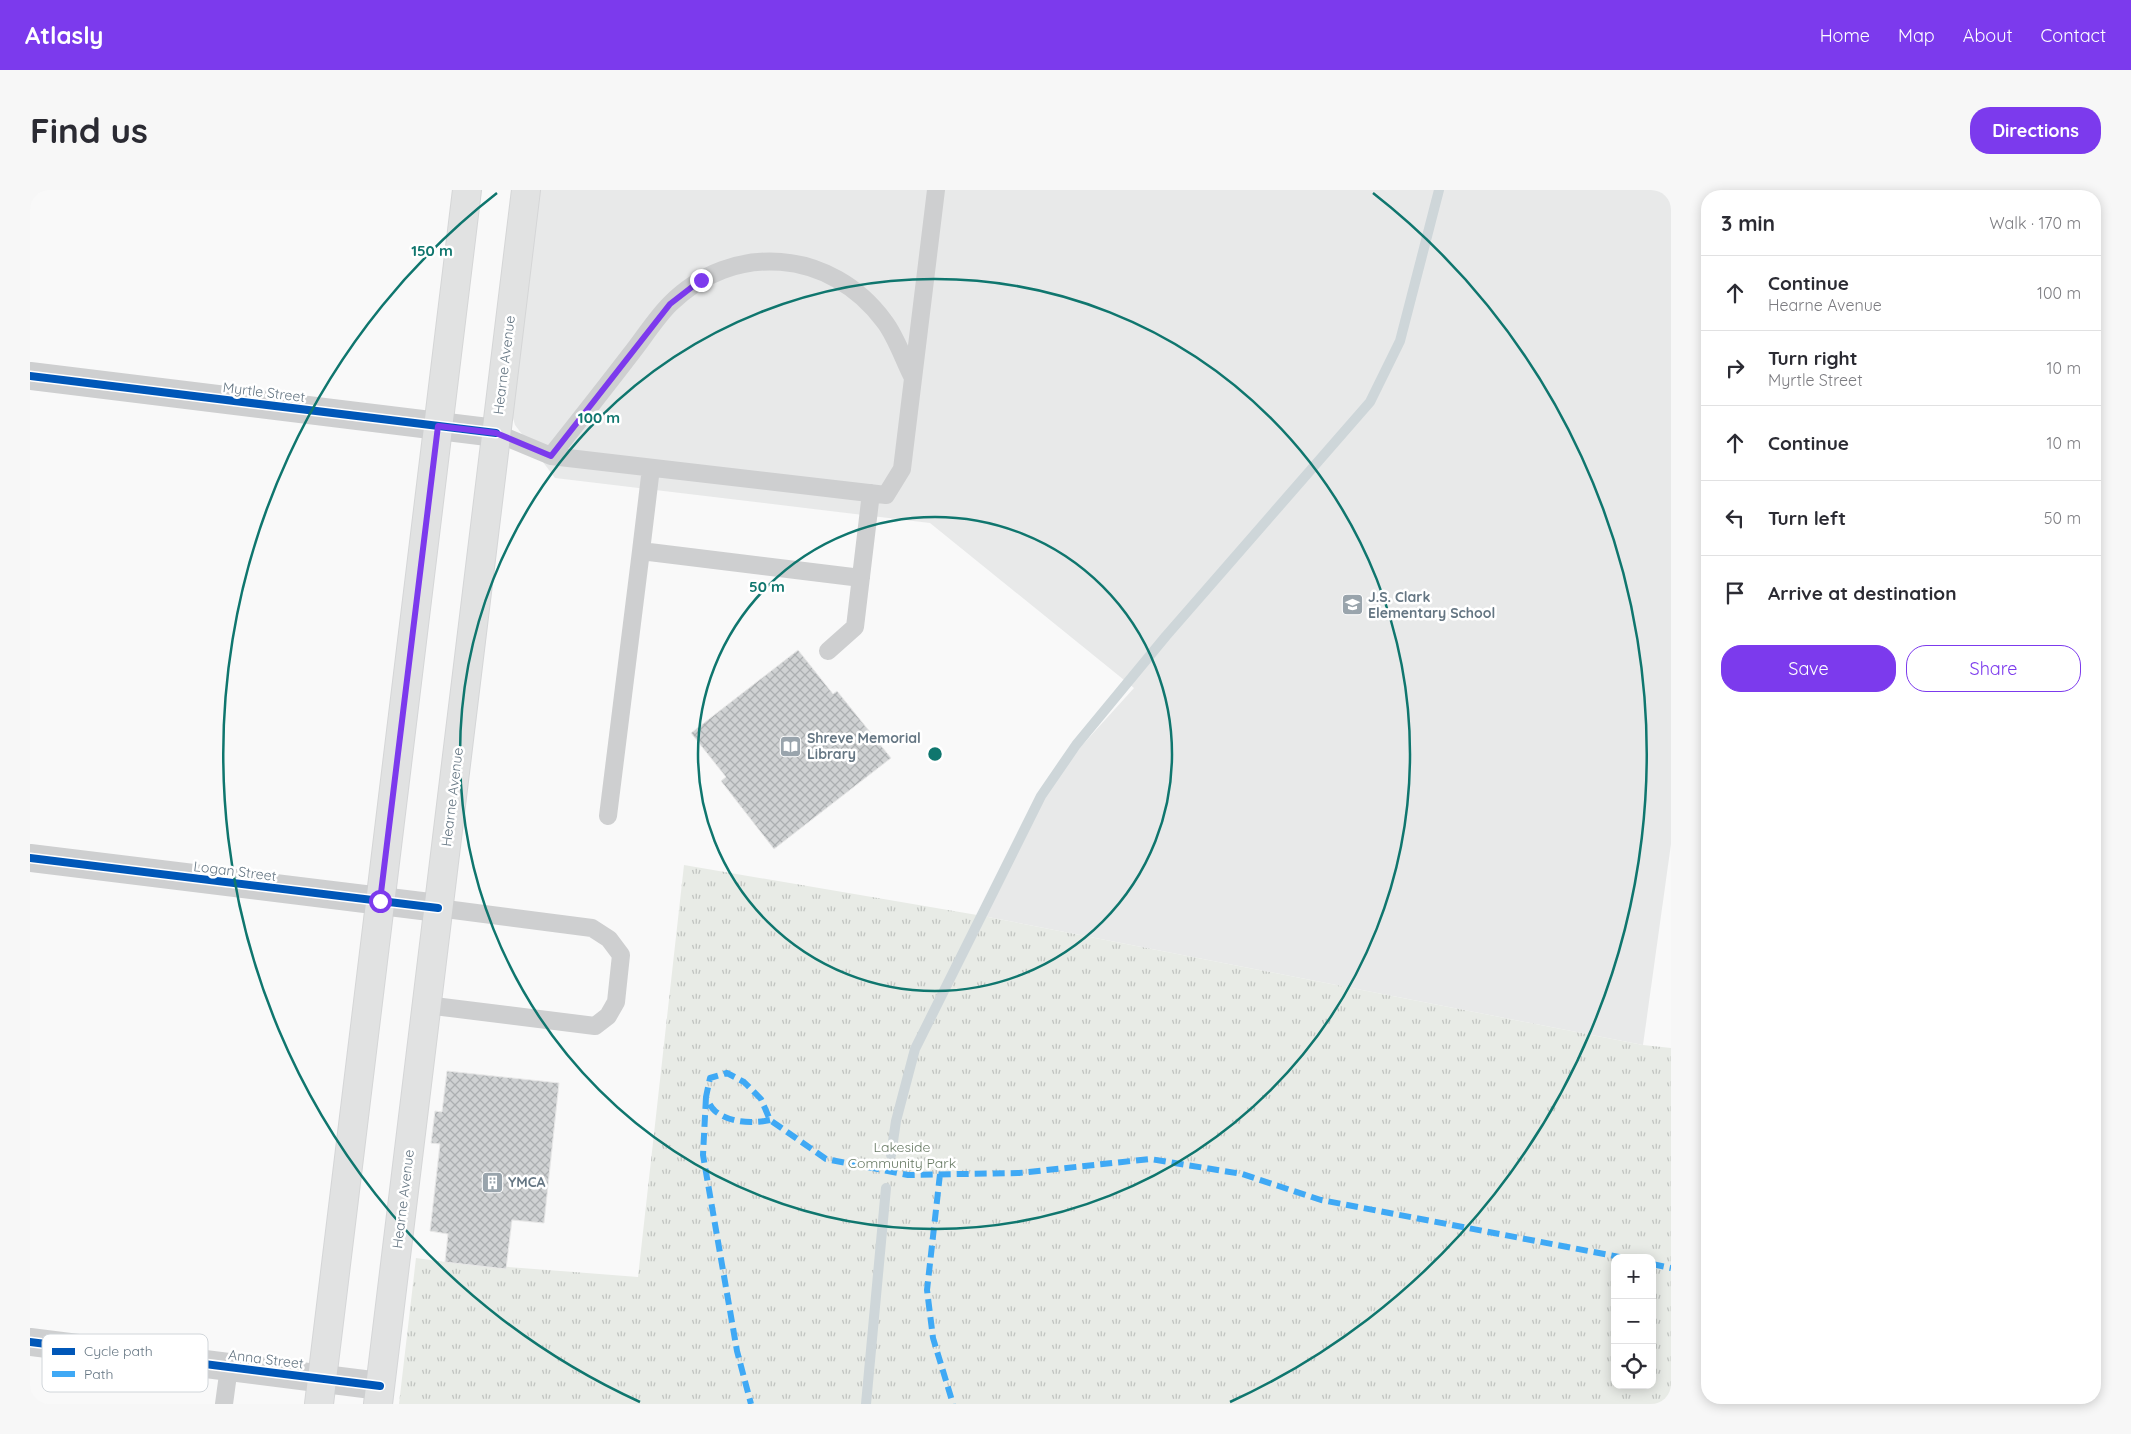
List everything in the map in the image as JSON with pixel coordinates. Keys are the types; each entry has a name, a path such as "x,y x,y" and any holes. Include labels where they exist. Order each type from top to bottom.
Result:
{"main road":[{"path":"321,1391 467,190"},
{"name":"Hearne Avenue","path":"379,1395 526,190"}],"street":[{"name":"Myrtle Street","path":"30,376 496,433"},
{"name":"Logan Street","path":"30,858 438,908"},
{"name":"Anna Street","path":"208,1364 229,1367 321,1391 379,1395"}],"lane":[{"path":"496,433 551,456 886,495 902,469 936,190"},
{"path":"551,456 670,304 701,280 738,265 762,260 787,261 811,267 830,275 861,296 885,321 913,379"},
{"path":"608,816 651,468"},
{"path":"828,651 855,627 872,493"},
{"path":"641,551 861,578"},
{"path":"426,1005 595,1026 608,1016 616,1002 621,955 608,939 592,928 438,908"},
{"path":"224,1404 229,1367"}],"shaded area":[{"name":"J.S. Clark Elementary School","path":"537,190 1671,190 1671,844 1643,1045 983,916 1057,773 1134,688 930,523 555,478 515,425 511,411"}],"green space":[{"name":"Lakeside Community Park","path":"684,865 983,916 1643,1045 1671,1048 1671,1404 399,1404 416,1258 445,1262 638,1277"}],"building":[{"name":"Shreve Memorial Library","path":"798,650 833,694 837,691 891,758 774,849 721,781 726,777 691,733"},
{"name":"YMCA","path":"447,1071 559,1083 544,1223 512,1220 506,1269 445,1262 448,1234 430,1231 440,1144 431,1143 435,1111 442,1112"}],"waterway":[{"path":"891,1155 896,1121 915,1049 1041,796 1076,745 1166,636 1370,402 1400,341 1439,190"},
{"path":"866,1404 886,1188"}],"marked path":[{"path":"727,1073 744,1082 761,1099 770,1120 741,1122 727,1118 715,1111 706,1097 710,1078 727,1073"},
{"path":"706,1097 703,1155 737,1351 751,1404"},
{"path":"770,1120 826,1159 908,1175 1019,1173 1150,1159 1242,1174 1321,1200 1611,1255"},
{"path":"940,1174 927,1290 933,1338 953,1404"},
{"path":"1656,1265 1671,1268"}],"cycle path":[{"path":"30,376 496,433"},
{"path":"30,858 438,908"},
{"path":"30,1342 42,1344"},
{"path":"208,1364 380,1386"}],"place":[{"name":"J.S. Clark Elementary School","path":"1352,605"},
{"name":"Shreve Memorial Library","path":"791,746"},
{"name":"YMCA","path":"492,1182"}],"route":[{"path":"380,901 438,426 496,433 551,456 670,304 701,280"}]}
